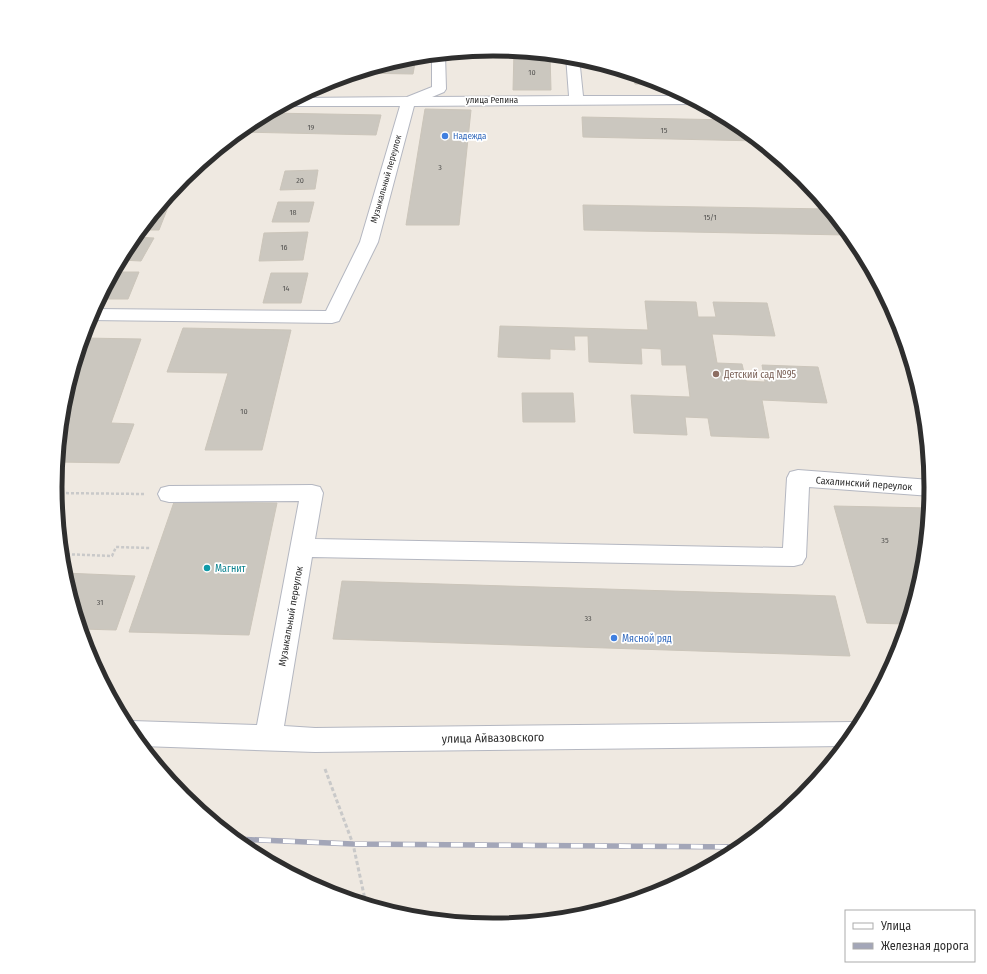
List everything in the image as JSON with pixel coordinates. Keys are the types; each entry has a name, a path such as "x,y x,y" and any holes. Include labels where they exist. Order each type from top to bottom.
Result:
{"street":[{"path":"408,102 439,89 439,60"},
{"path":"573,63 576,100"},
{"name":"улица Репина","path":"299,102 684,100"},
{"name":"Музыкальный переулок","path":"98,315 332,317 369,242 408,102"},
{"name":"Сахалинский переулок","path":"303,548 794,557 798,478 924,487"},
{"name":"Музыкальный переулок","path":"169,494 312,493 268,739"},
{"name":"улица Айвазовского","path":"140,733 314,740 846,734"}],"path":[{"path":"62,493 169,494"},
{"path":"68,554 112,556 116,546 150,548"},
{"path":"314,740 353,844 365,898"}],"building":[{"path":"514,57 550,60 551,90 513,90"},
{"path":"415,63 413,74 374,73"},
{"path":"634,80 645,84 635,84"},
{"path":"425,109 471,110 459,225 406,225"},
{"path":"279,113 381,115 376,135 249,132"},
{"path":"582,117 718,120 750,141 583,137"},
{"path":"318,170 315,189 280,190 285,171"},
{"path":"170,202 159,230 148,230"},
{"path":"278,202 314,202 309,222 272,222"},
{"path":"583,205 823,209 842,235 584,230"},
{"path":"308,232 303,260 259,261 264,233"},
{"path":"143,237 154,238 141,261 127,260"},
{"path":"119,272 139,272 128,299 106,299"},
{"path":"271,273 308,273 301,303 263,303"},
{"name":"Детский сад №95","path":"645,301 696,302 698,317 716,317 713,302 767,303 775,336 712,334 717,363 742,364 746,381 765,382 762,365 818,367 827,403 762,400 769,438 711,436 708,418 685,417 687,435 634,433 631,395 690,397 686,365 662,365 661,349 641,348 642,364 589,362 588,336 574,336 575,350 550,349 550,359 498,357 500,326 648,330"},
{"path":"183,328 291,330 262,450 205,450 228,373 167,372"},
{"path":"89,338 141,339 111,423 134,424 119,463 63,462 71,403 77,375"},
{"path":"522,393 573,393 575,422 523,422"},
{"name":"Магнит","path":"174,502 277,503 249,635 129,632"},
{"path":"834,506 924,508 921,543 916,571 903,624 867,623"},
{"path":"71,573 135,576 116,630 86,629 77,599"},
{"path":"342,581 835,596 850,656 333,639"}],"railway":[{"path":"246,839 353,844 730,847"}],"place":[{"name":"Надежда","path":"445,136"},
{"name":"Детский сад №95","path":"716,374"},
{"name":"Магнит","path":"207,568"},
{"name":"Мясной ряд","path":"614,638"}]}
